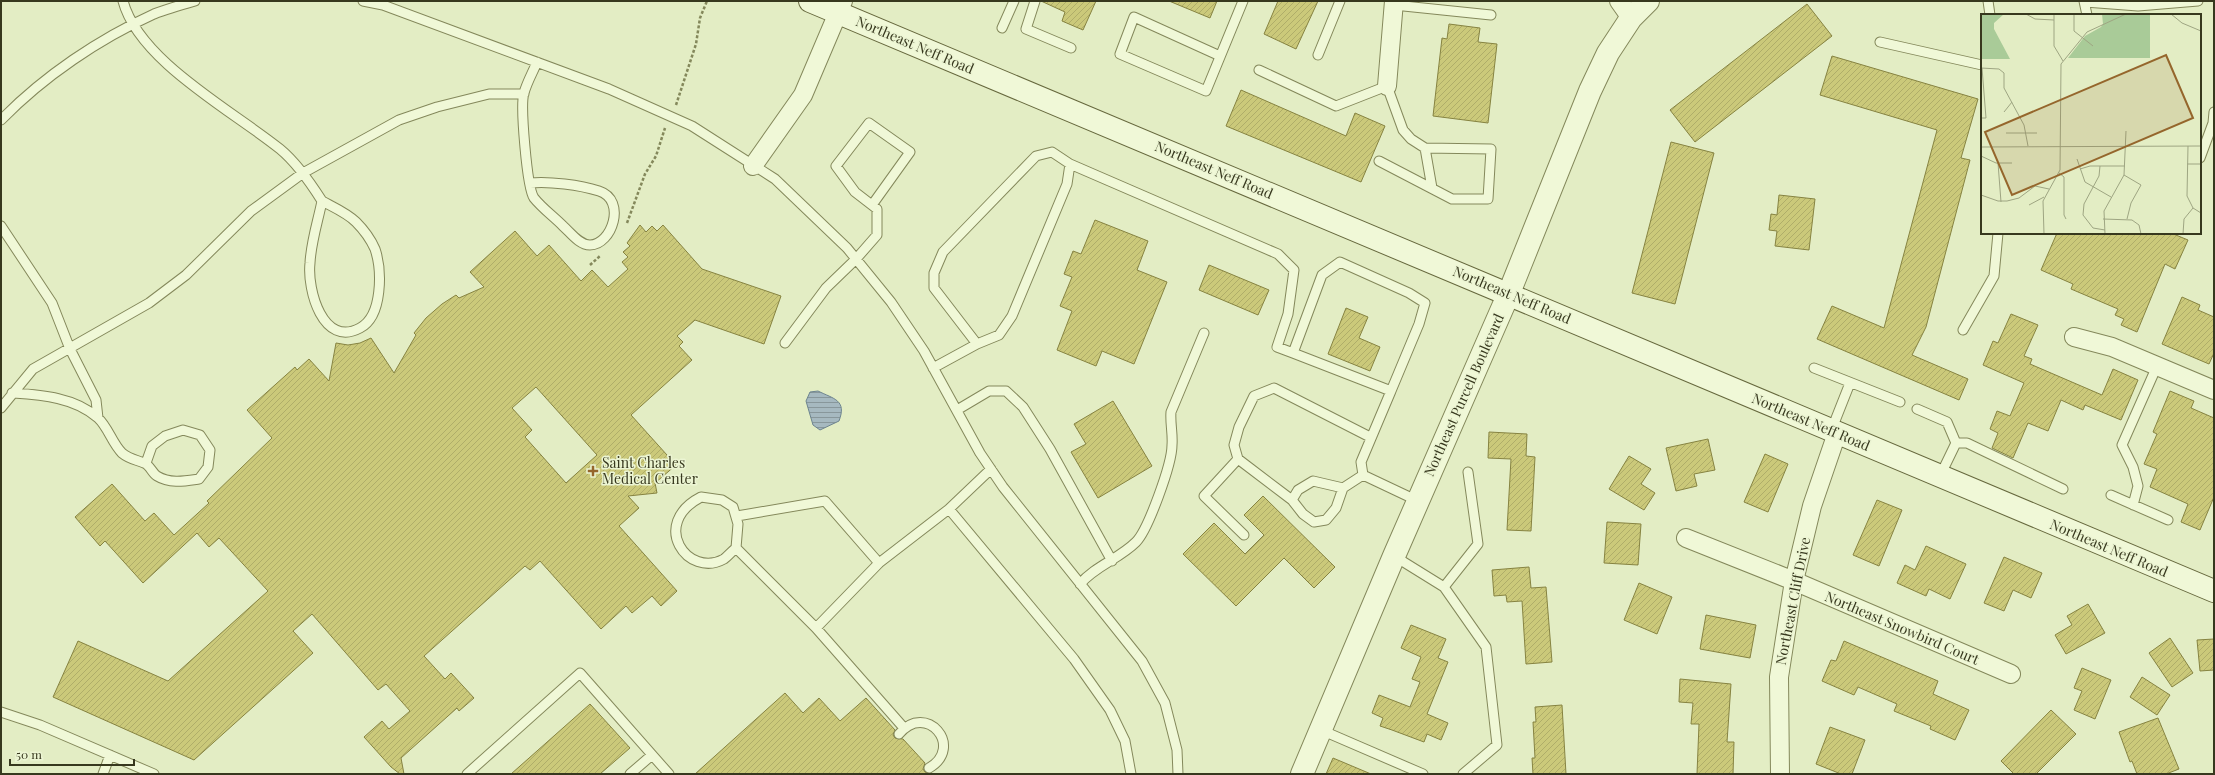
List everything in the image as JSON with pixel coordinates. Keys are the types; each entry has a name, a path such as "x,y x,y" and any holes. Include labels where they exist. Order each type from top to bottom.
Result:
{"main road":[{"name":"Northeast Neff Road","path":"810,1 841,7 1939,477 2214,591"},
{"name":"Northeast Purcell Boulevard","path":"1302,774 1394,556 1509,293 1590,91 1608,53 1625,10 1648,1"}],"street":[{"path":"1387,86 1394,3"},
{"path":"754,166 803,95 841,7"},
{"path":"2074,337 2112,347 2214,390"},
{"name":"Northeast Cliff Drive","path":"1780,774 1779,677 1794,581 1812,506 1834,432"},
{"name":"Northeast Snowbird Court","path":"1686,538 1794,581 2010,674"}],"lane":[{"path":"123,1 134,25 155,52 182,77 281,150 303,173 322,200 355,221 375,250 379,298 371,318 361,328 345,332 330,327 320,314 312,292 309,264 322,200"},
{"path":"1,120 52,76 109,37 155,14 195,1"},
{"path":"363,1 383,5 609,89 692,126 775,179 847,248 891,302 934,368 991,469 1142,661 1164,703 1177,750 1178,774"},
{"path":"1002,28 1014,1"},
{"path":"1035,1 1026,29 1072,48"},
{"path":"1220,56 1134,17 1120,54 1206,91 1243,1"},
{"path":"1318,55 1340,1"},
{"path":"1988,1 1990,14"},
{"path":"2087,14 2085,2 2138,6 2198,1"},
{"path":"1394,3 1491,15"},
{"path":"1880,42 1981,65"},
{"path":"530,183 544,181 600,192 613,204 615,215 612,228 597,244 588,245 576,238 534,198 530,183 525,145 524,94 537,62"},
{"path":"1259,70 1336,106 1387,86 1403,130 1411,139 1425,148 1491,149 1488,199 1452,199 1379,161"},
{"path":"1,408 33,369 149,303 186,276 251,210 303,173 399,120 437,107 489,94 524,94"},
{"path":"2201,155 2213,123 2214,112"},
{"path":"785,343 826,288 856,259 877,235 877,209 855,192 836,166 869,123 910,152 872,205"},
{"path":"1425,148 1432,188"},
{"path":"977,344 934,288 934,273 944,252 1036,156 1052,152 1070,164 1278,254 1294,270 1288,314 1277,347 1391,391"},
{"path":"934,368 977,344 999,335 1012,316 1067,184 1070,164"},
{"path":"1,226 52,303 70,349 96,400 98,418"},
{"path":"1963,330 1994,276 1998,234"},
{"path":"1293,353 1322,275 1340,262 1409,292 1425,303 1419,324 1360,462 1363,475"},
{"path":"1080,584 1089,573 1112,561 1137,542 1160,496 1172,446 1170,424 1171,412 1204,333"},
{"path":"2133,504 2138,486 2133,467 2122,445 2157,366"},
{"path":"1814,368 1900,402"},
{"path":"1834,432 1850,383"},
{"path":"1363,475 1343,488 1336,508 1326,520 1314,522 1303,514 1292,500 1238,459 1234,445 1239,426 1254,396 1274,388 1370,437"},
{"path":"957,410 989,391 1006,391 1023,407 1050,450 1112,561"},
{"path":"12,393 42,395 62,400 82,408 98,418 122,452 133,460 146,463 157,476 178,482 199,479 208,467 210,450 200,435 183,430 165,436 152,446 146,463"},
{"path":"1916,409 1947,422 1956,443 1939,477"},
{"path":"1956,443 1967,444 2063,489"},
{"path":"1238,459 1204,496 1244,535"},
{"path":"816,628 879,563 949,509 991,469"},
{"path":"1444,587 1478,544 1468,472"},
{"path":"1363,475 1418,501"},
{"path":"1292,500 1298,490 1313,481 1343,488"},
{"path":"2111,495 2168,520"},
{"path":"701,497 711,497 722,500 733,507 737,516 738,538 736,548 724,559 710,563 694,560 684,553 677,541 676,528 680,514 689,503 701,497"},
{"path":"737,516 826,501 879,563"},
{"path":"949,509 1074,659 1110,710 1126,740 1131,774"},
{"path":"736,548 816,628 902,731 912,723 922,722 931,725 938,730 943,739 944,748 941,757 929,768"},
{"path":"1394,556 1444,587 1486,647 1498,745 1463,774"},
{"path":"467,774 580,673 669,774"},
{"path":"1,712 40,725 154,774"},
{"path":"1320,730 1423,774"},
{"path":"103,774 110,755"},
{"path":"630,774 652,755"}],"path":[{"path":"625,226 682,90 686,70 696,44 700,18 707,1"},
{"path":"590,265 601,255"}],"shaded area":[{"path":"818,391 838,401 841,409 839,421 820,430 813,425 806,401 810,392"}],"building":[{"path":"1041,1 1096,1 1083,30 1062,21 1065,12"},
{"path":"1169,1 1217,1 1210,18"},
{"path":"1278,1 1318,1 1296,49 1264,34"},
{"path":"1807,4 1832,36 1695,142 1670,110"},
{"path":"1449,24 1480,28 1478,42 1497,44 1488,123 1433,116 1442,38 1447,39"},
{"path":"1832,56 1978,99 1961,158 1970,160 1926,327 1912,355 1968,379 1959,400 1817,339 1832,306 1884,328 1937,130 1820,95"},
{"path":"1241,90 1346,136 1355,113 1385,126 1361,182 1226,126"},
{"path":"1671,142 1714,153 1675,304 1632,293"},
{"path":"1779,195 1815,199 1809,250 1775,246 1777,231 1769,230 1771,214 1777,215"},
{"path":"1095,220 1148,241 1137,270 1167,282 1134,364 1102,351 1096,366 1057,350 1072,311 1060,306 1072,277 1064,274 1073,251 1081,254"},
{"path":"640,225 646,232 652,226 657,231 663,225 702,269 781,296 764,344 695,320 677,336 683,342 679,346 692,360 631,415 676,465 655,483 657,493 628,496 639,508 619,526 677,591 661,606 652,596 632,613 626,606 601,629 540,561 530,570 525,566 424,656 445,679 451,673 474,698 459,711 457,708 401,758 404,774 400,774 391,767 364,737 382,721 389,729 410,711 386,684 378,690 312,614 293,631 313,653 194,760 53,697 78,641 168,681 268,591 219,538 209,547 197,533 143,583 105,541 100,546 75,517 112,484 145,521 154,513 174,535 209,503 207,501 272,438 247,410 295,367 297,370 309,359 329,381 336,343 348,345 360,343 371,338 394,373 416,335 414,333 426,318 442,304 456,295 459,298 484,287 470,272 515,231 537,256 549,245 581,281 592,270 608,287 628,269 622,262 628,257 623,252 630,246 627,243","holes":["536,387 597,455 566,483 525,437 532,430 512,408"]},
{"path":"2057,234 2173,234 2188,240 2175,269 2165,264 2137,332 2121,325 2124,319 2115,315 2118,309 2071,289 2073,284 2041,270"},
{"path":"1209,265 1269,290 1258,315 1199,290"},
{"path":"2182,297 2200,305 2198,310 2214,317 2214,353 2209,364 2162,344"},
{"path":"1346,308 1368,317 1359,338 1380,347 1370,371 1328,354"},
{"path":"2011,314 2038,325 2024,356 2032,359 2030,364 2102,395 2113,369 2138,380 2121,420 2085,405 2083,410 2061,400 2048,431 2028,423 2013,458 1992,448 1998,433 1990,429 1997,411 2010,416 2024,383 1983,365 1993,341 1998,343"},
{"path":"2170,391 2194,401 2191,408 2214,418 2214,497 2200,530 2181,522 2188,504 2150,487 2157,469 2144,464 2157,434 2153,432"},
{"path":"1113,401 1152,466 1098,498 1071,452 1086,444 1074,424"},
{"path":"1489,432 1527,434 1526,456 1535,457 1531,531 1507,530 1511,459 1488,458"},
{"path":"1708,439 1715,470 1694,474 1697,486 1676,491 1666,448"},
{"path":"1765,454 1788,464 1768,512 1744,502"},
{"path":"1629,456 1651,469 1641,484 1655,493 1644,510 1609,489"},
{"path":"1263,496 1335,567 1314,588 1284,558 1236,606 1183,554 1214,523 1245,554 1264,535 1244,515"},
{"path":"1877,500 1902,510 1879,566 1853,555"},
{"path":"1607,522 1641,524 1638,565 1604,563"},
{"path":"1926,546 1966,564 1950,599 1929,589 1926,596 1897,583 1905,565 1915,570"},
{"path":"2004,557 2042,573 2031,598 2013,590 2004,611 1984,603"},
{"path":"1529,567 1531,588 1546,587 1552,662 1526,664 1522,601 1507,602 1506,595 1494,596 1492,570"},
{"path":"1639,583 1672,597 1657,634 1624,620"},
{"path":"2088,604 2105,633 2066,654 2055,635 2072,625 2067,616"},
{"path":"1706,615 1756,625 1750,658 1700,649"},
{"path":"1411,625 1446,639 1438,658 1448,662 1427,714 1448,723 1441,740 1427,734 1424,742 1380,726 1383,718 1372,713 1379,695 1410,707 1420,682 1412,679 1421,657 1401,648"},
{"path":"2170,638 2193,673 2172,687 2149,653"},
{"path":"2214,639 2214,670 2200,671 2197,640"},
{"path":"1844,641 1938,681 1933,694 1969,710 1955,740 1930,729 1931,726 1894,711 1897,704 1858,687 1854,695 1822,681 1831,660 1836,661"},
{"path":"2082,668 2111,680 2095,719 2074,710 2082,691 2074,688"},
{"path":"2142,677 2170,695 2157,715 2130,697"},
{"path":"1680,679 1731,684 1727,742 1734,742 1733,774 1697,774 1699,724 1691,724 1693,703 1679,702"},
{"path":"785,693 803,713 819,698 840,721 866,698 895,730 893,735 895,738 903,739 925,763 923,769 925,772 935,774 695,774"},
{"path":"590,704 630,748 600,774 511,774"},
{"path":"1562,705 1566,774 1533,774 1532,758 1535,758 1533,722 1536,722 1535,707"},
{"path":"2051,710 2076,734 2036,774 2014,774 2001,761"},
{"path":"2158,718 2179,769 2166,774 2137,774 2132,761 2130,762 2119,732"},
{"path":"1830,727 1865,740 1852,774 1841,774 1816,764"},
{"path":"1333,758 1371,774 1326,774"}],"place":[{"name":"Saint Charles Medical Center","path":"593,471"}]}
